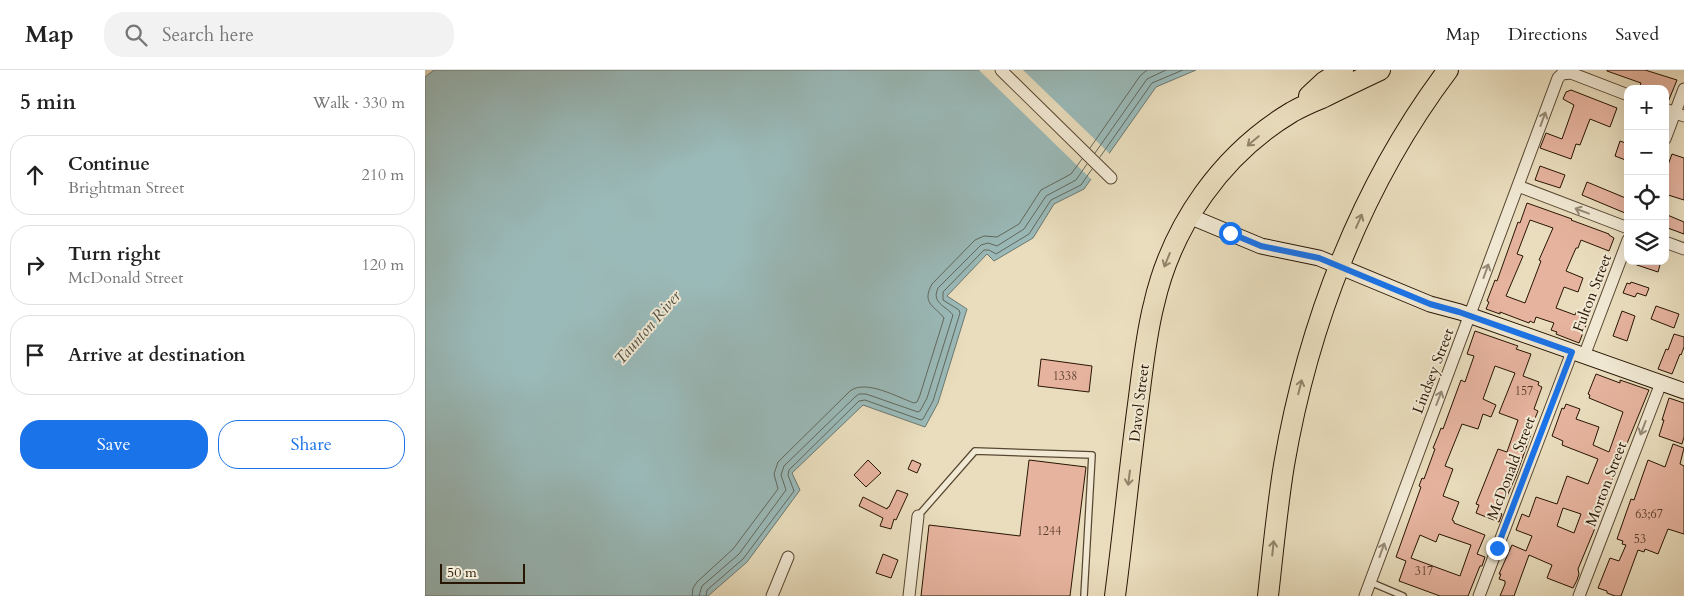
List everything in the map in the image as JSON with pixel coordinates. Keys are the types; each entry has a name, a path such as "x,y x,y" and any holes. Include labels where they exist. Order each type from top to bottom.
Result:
{"highway":[{"path":"1292,112 1324,82 1343,70"},
{"path":"1292,112 1381,70"},
{"path":"1268,596 1278,504 1292,422 1315,334 1340,266 1374,187 1417,115 1448,70"},
{"name":"Davol Street","path":"1115,596 1135,429 1153,305 1167,261 1189,216 1208,187 1239,154 1292,112"}],"main road":[{"path":"1189,216 1261,246 1319,258 1430,304 1459,312 1684,391"}],"street":[{"path":"1001,70 1111,178"},
{"name":"Lindsey Street","path":"1365,596 1557,80 1562,74 1571,73 1624,93"},
{"path":"1668,130 1684,89"},
{"path":"1518,186 1624,226"},
{"path":"1669,243 1684,249"},
{"name":"Fulton Street","path":"1578,354 1624,249"},
{"name":"McDonald Street","path":"1479,596 1578,354"},
{"name":"Morton Street","path":"1579,596 1661,383"},
{"path":"909,596 918,516"},
{"path":"771,596 788,557"}],"lane":[{"path":"918,516 975,451 1092,455 1084,596"},
{"path":"1370,582 1403,596"}],"water":[{"name":"Taunton River","path":"434,70 1196,70 1156,87 1084,189 1054,204 1033,238 994,261 987,254 947,296 967,309 938,403 925,427 863,405 792,473 800,490 747,562 708,596 425,596 425,77"}],"pier":[{"path":"979,70 1023,70 1111,155 1093,181"}],"building":[{"path":"1645,70 1677,80 1669,100 1669,85 1640,85 1641,83 1607,71"},
{"path":"1571,90 1617,108 1610,127 1590,119 1580,145 1576,144 1571,159 1540,148 1546,133 1562,139 1574,105 1563,99 1566,92"},
{"path":"1620,141 1624,142 1624,159 1615,156"},
{"path":"1672,154 1684,158 1684,200 1669,195 1669,162"},
{"path":"1540,166 1565,175 1560,188 1535,180"},
{"path":"1587,182 1624,197 1624,213 1582,195"},
{"path":"1527,203 1572,219 1609,234 1614,238 1609,251 1581,240 1566,271 1583,278 1578,292 1564,287 1556,308 1575,315 1576,312 1589,317 1579,343 1556,334 1557,332 1551,330 1554,323 1536,317 1534,323 1530,321 1529,323 1486,309 1495,280 1497,281 1518,222 1520,223","holes":["1530,220 1553,228 1539,260 1541,261 1525,303 1506,296 1523,256 1517,254"]},
{"path":"1669,216 1684,222 1684,234 1669,228"},
{"path":"1637,265 1660,265 1658,272"},
{"path":"1631,282 1649,288 1646,296 1637,293 1635,297 1623,293 1627,283 1630,284"},
{"path":"1656,306 1679,314 1674,328 1651,319"},
{"path":"1622,311 1635,316 1627,341 1613,336"},
{"path":"1475,331 1518,346 1516,349 1531,354 1523,376 1539,382 1538,385 1542,387 1534,409 1538,411 1529,433 1531,434 1516,476 1502,507 1499,522 1476,513 1479,505 1476,504 1498,449 1507,452 1518,420 1499,413 1515,373 1495,366 1483,399 1496,405 1491,417 1483,414 1478,429 1462,424 1445,466 1453,469 1443,496 1459,502 1452,520 1454,523 1485,535 1477,554 1485,557 1468,596 1440,596 1399,581 1406,561 1396,557 1421,487 1419,486 1422,478 1424,479 1435,449 1433,448 1441,428 1443,429 1461,380 1465,382 1474,356 1467,354","holes":["1439,534 1471,545 1460,576 1411,558 1420,535 1436,542"]},
{"path":"1674,334 1684,337 1684,347 1672,374 1658,369"},
{"path":"1041,359 1092,366 1089,392 1038,386"},
{"path":"1596,374 1620,383 1620,380 1649,390 1607,492 1600,516 1578,569 1577,580 1573,588 1547,578 1552,565 1529,555 1514,596 1500,596 1505,581 1499,579 1501,574 1499,574 1512,545 1526,551 1532,536 1516,530 1522,514 1529,517 1536,497 1557,504 1567,476 1588,484 1598,459 1562,445 1563,441 1552,436 1562,408 1564,409 1566,404 1580,409 1576,419 1599,427 1593,445 1609,452 1623,412 1589,398 1590,395 1588,394","holes":["1563,508 1581,514 1574,533 1557,526"]},
{"path":"1669,398 1684,403 1684,437 1682,444 1659,436"},
{"path":"1673,444 1684,448 1680,464 1684,466 1684,534 1668,529 1658,554 1645,549 1644,552 1638,550 1621,596 1607,593 1607,591 1598,588 1610,558 1619,561 1626,545 1622,544 1623,541 1617,539 1631,499 1634,500 1648,460 1665,467"},
{"path":"868,460 881,473 866,487 854,475"},
{"path":"912,460 921,464 917,473 908,469"},
{"path":"1029,460 1086,467 1070,596 921,596 929,525 1020,536"},
{"path":"897,490 908,494 896,520 894,519 891,529 880,526 883,518 859,506 863,497 887,509"},
{"path":"883,554 898,560 891,578 876,573"}],"route":[{"path":"1230,233 1261,246 1319,258 1348,268 1430,304 1459,312 1572,352 1497,548"}]}
